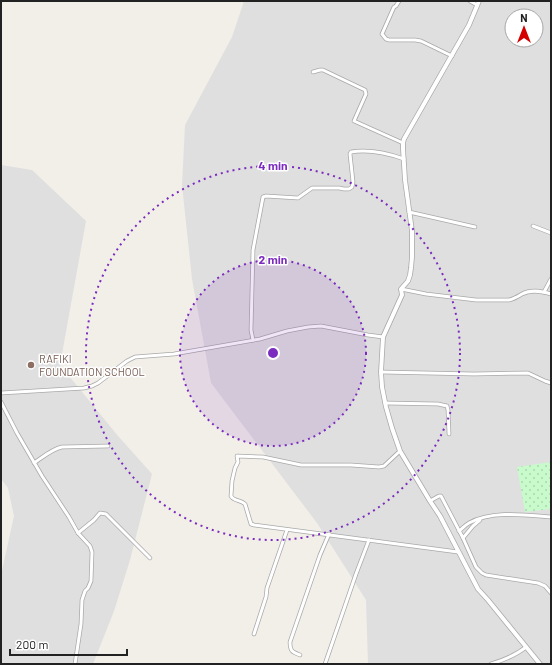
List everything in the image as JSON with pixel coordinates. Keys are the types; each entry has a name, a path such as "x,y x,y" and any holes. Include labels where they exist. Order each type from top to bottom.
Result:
{"street":[{"path":"399,1 394,7 382,34 386,39 421,41 452,56"},
{"path":"401,289 408,281 412,268 412,231 403,144 407,134 469,25 478,3 470,1"},
{"path":"313,72 323,70 365,90 366,94 354,121 403,144"},
{"path":"254,340 251,330 254,250 263,197 298,198 312,188 349,189 352,187 353,182 351,152 383,152 404,159"},
{"path":"409,212 475,227"},
{"path":"533,226 551,233"},
{"path":"544,292 551,278"},
{"path":"401,289 426,294 476,300 509,300 531,291 551,294"},
{"path":"401,289 402,295 383,337 381,372 385,403 400,451 440,516 478,589 540,664"},
{"path":"1,393 84,388 98,383 127,361 135,357 174,354 254,340 308,327 321,326 383,337"},
{"path":"381,372 474,374 528,373 545,382 551,383"},
{"path":"1,402 34,463 78,533 90,546 92,552 91,581 82,600 82,624 75,664"},
{"path":"385,403 438,404 447,406 449,434"},
{"path":"34,463 57,448 108,446"},
{"path":"400,451 384,466 379,467 351,465 301,465 262,458 237,456 238,462 235,468 230,496 231,498 245,504 252,524 254,525 458,552"},
{"path":"430,501 441,496 476,567 482,573 486,575 538,583 545,586 551,593"},
{"path":"78,533 100,513 106,514 150,558"},
{"path":"459,531 469,523 498,515 518,514 551,517"},
{"path":"463,538 473,526 483,518"},
{"path":"254,634 266,598 267,588 287,530"},
{"path":"300,655 291,650 290,642 320,555 329,534"},
{"path":"325,664 368,540"},
{"path":"491,664 500,662 526,647"}],"shaded area":[{"path":"244,1 551,1 551,664 368,664 366,600 317,523 211,383 192,279 182,185 185,125 232,37"},
{"path":"1,165 32,170 86,221 60,365 118,436 152,474 130,560 114,611 93,664 1,664 1,575 14,516 8,488 1,479"}],"green space":[{"path":"551,462 551,509 525,512 517,467"}],"place":[{"name":"RAFIKI FOUNDATION SCHOOL","path":"31,365"}]}
